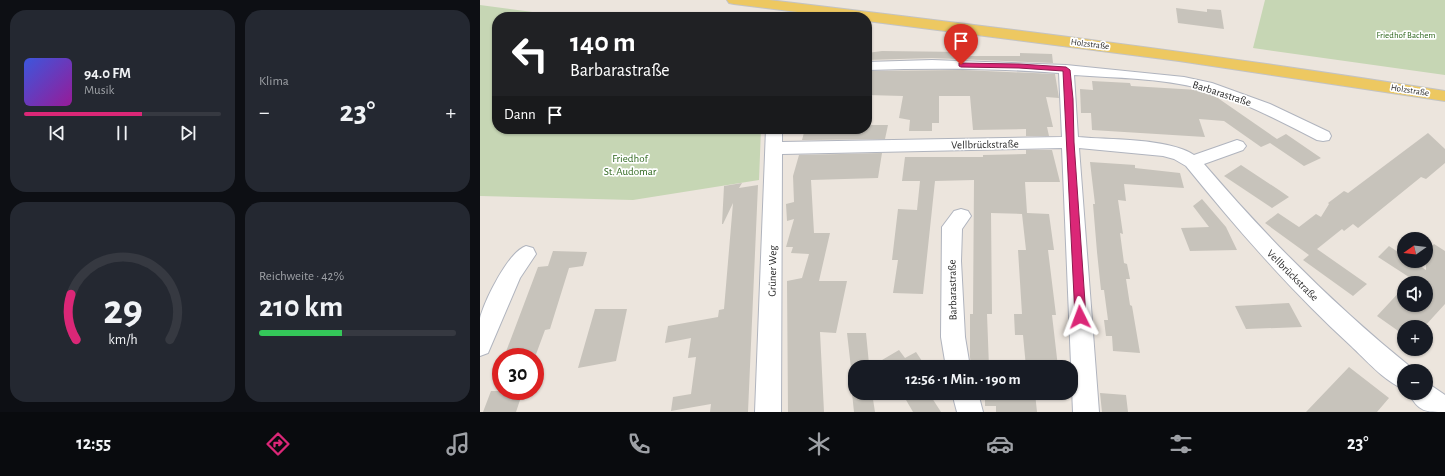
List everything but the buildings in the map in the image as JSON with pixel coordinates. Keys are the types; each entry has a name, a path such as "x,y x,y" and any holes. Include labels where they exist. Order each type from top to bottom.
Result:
{"main road":[{"name":"Holzstraße","path":"734,0 832,12"},
{"name":"Holzstraße","path":"799,0 1260,56 1445,82"},
{"name":"Holzstraße","path":"872,17 1124,48 1314,74 1445,96"}],"street":[{"name":"Barbarastraße","path":"872,66 995,65 1146,76 1184,81 1207,86 1264,108 1323,136"},
{"path":"1066,70 1069,99 1070,142 1086,412"},
{"name":"Vellbrückstraße","path":"774,139 1070,142 1163,150 1180,154 1192,162 1282,265 1356,337 1397,371"},
{"name":"Grüner Weg","path":"768,412 774,139"},
{"path":"1192,162 1237,146"},
{"name":"Barbarastraße","path":"957,360 953,337 951,260 952,227 961,216"},
{"path":"480,345 511,272 526,254"},
{"path":"967,400 970,412"}],"green space":[{"name":"Friedhof Bachem","path":"1265,0 1445,0 1445,75 1253,48"},
{"name":"Friedhof St. Audomar","path":"480,5 532,12 492,12 492,134 761,134 759,180 633,200 480,196"}],"route":[{"path":"961,65 1019,66 1066,70 1069,99 1080,317"}]}
